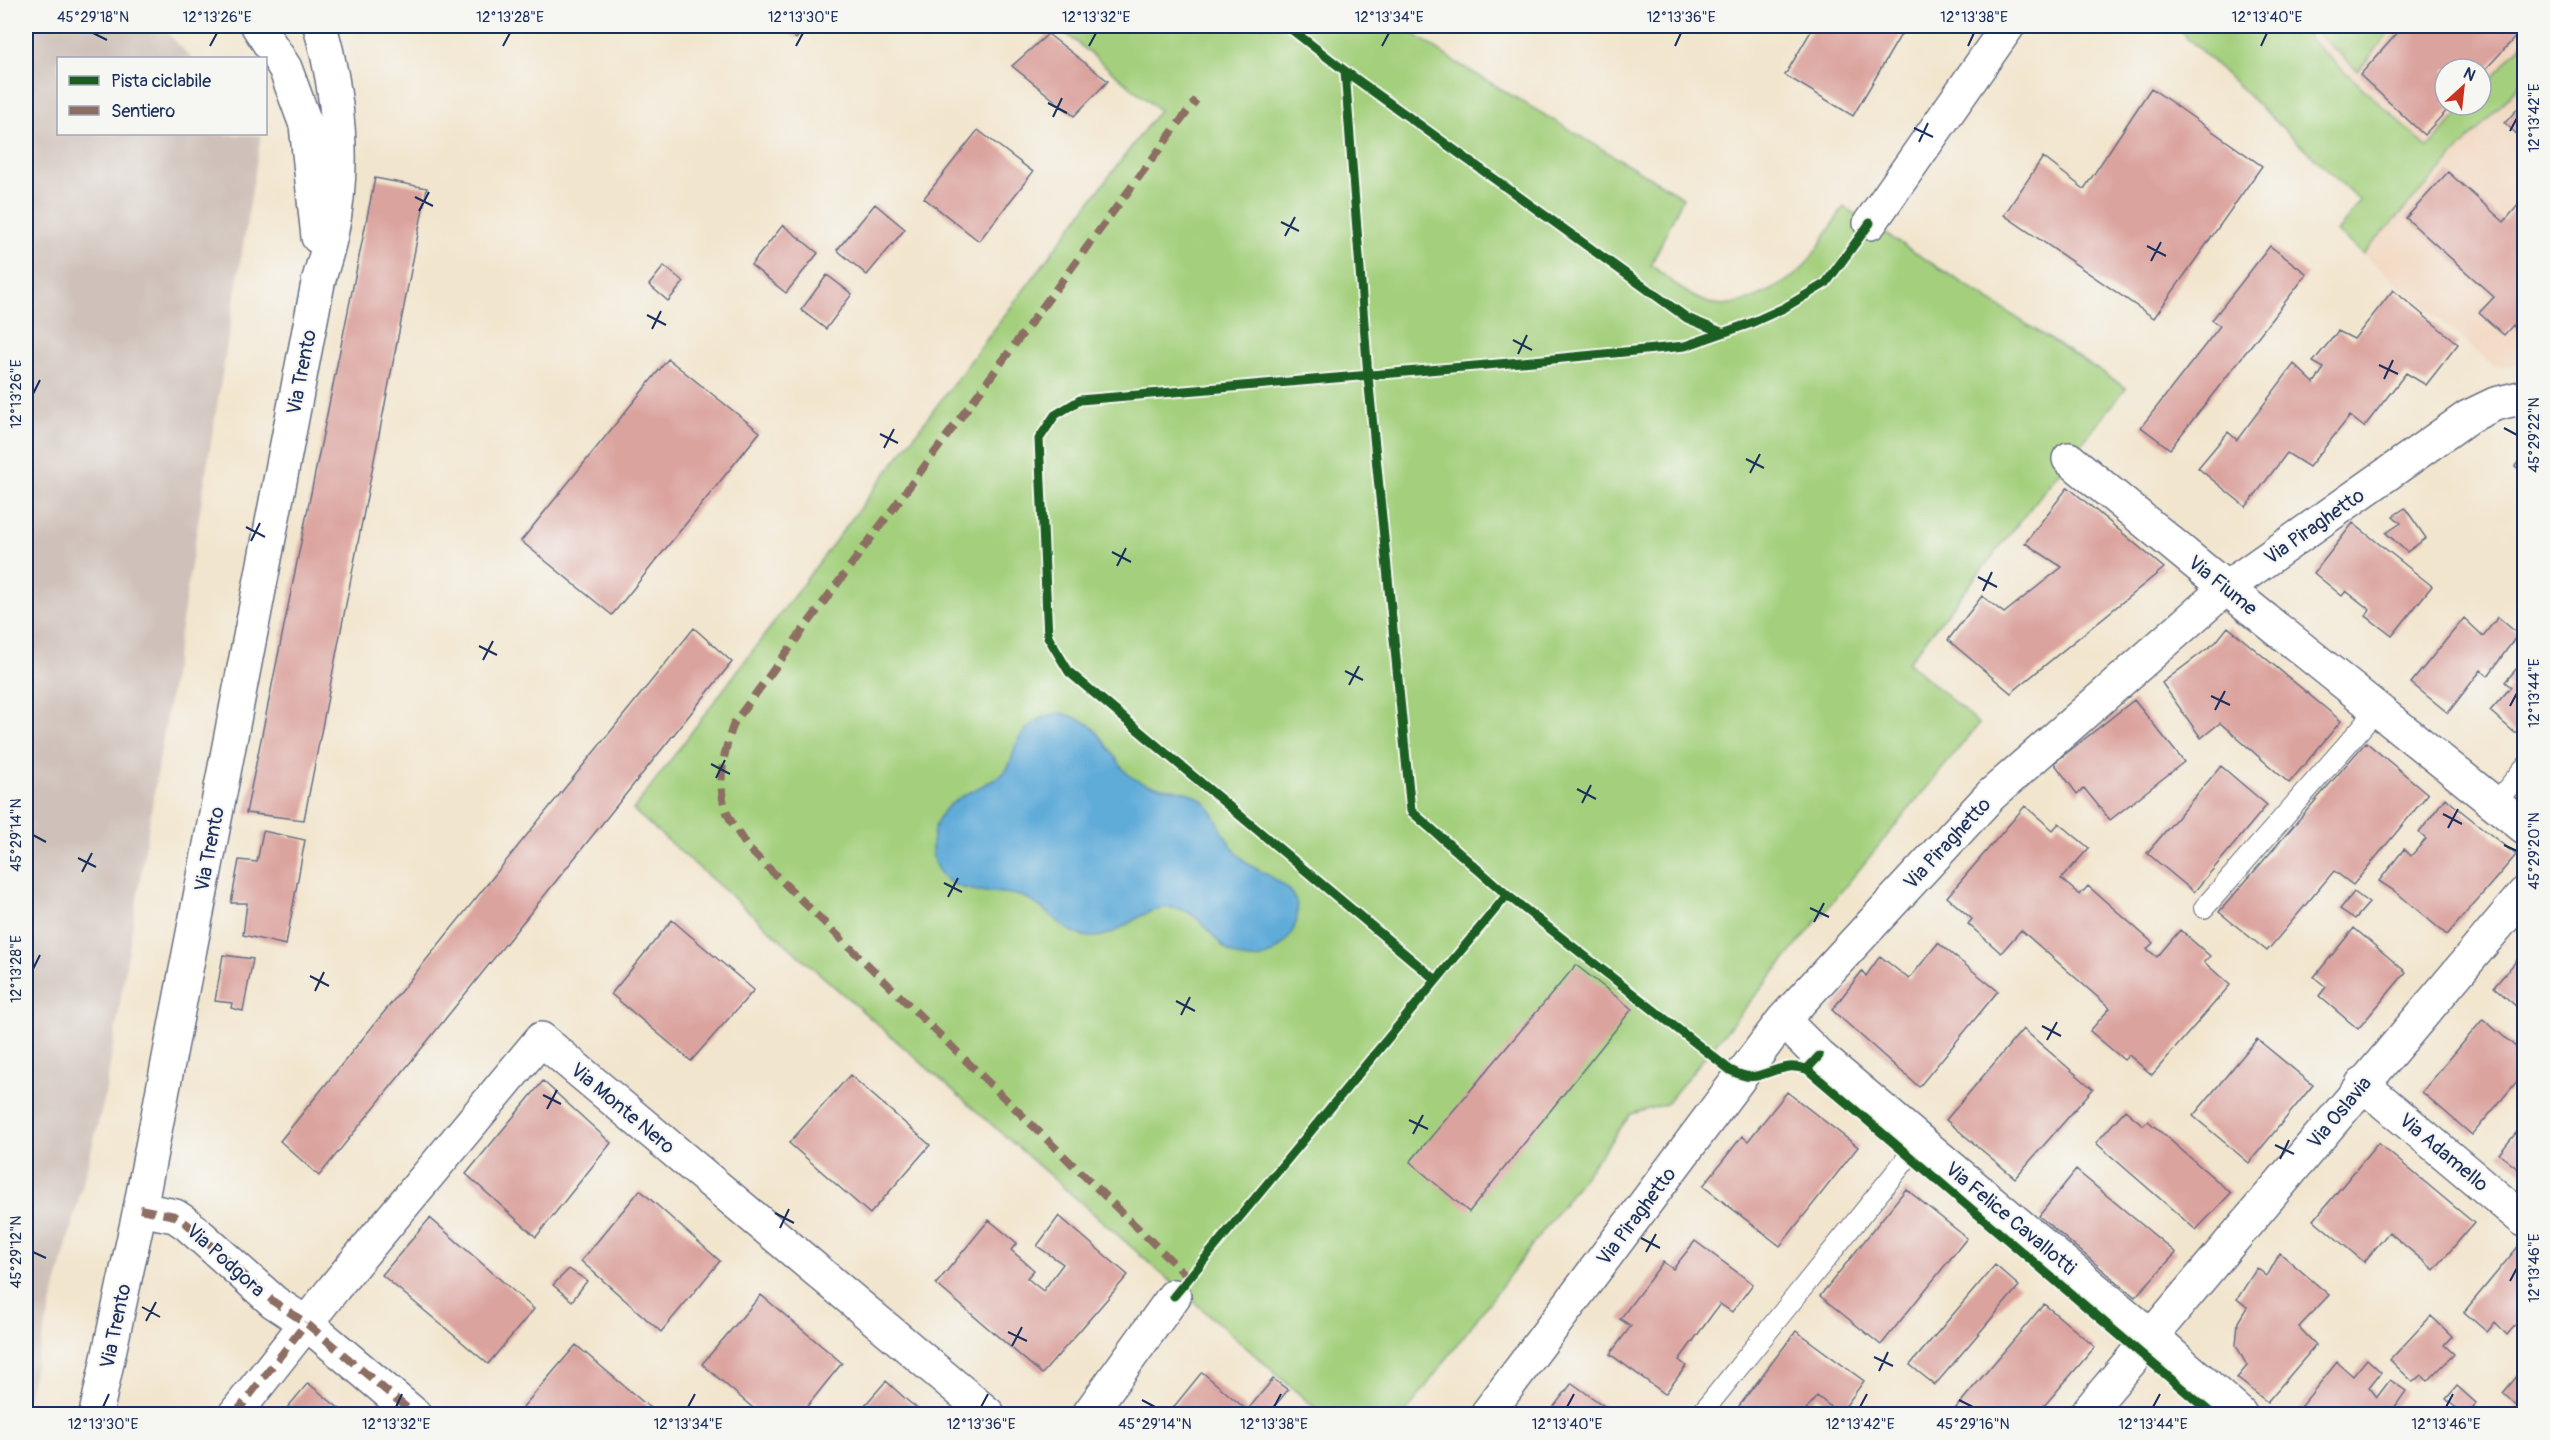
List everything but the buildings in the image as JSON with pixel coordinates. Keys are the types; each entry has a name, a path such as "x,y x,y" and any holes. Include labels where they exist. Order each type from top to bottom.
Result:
{"street":[{"name":"Via Trento","path":"258,26 285,68 306,125 318,233 318,284"},
{"name":"Via Trento","path":"96,1414 140,1209 318,284 332,233 338,183 337,119 329,58 320,26"},
{"path":"1870,223 2008,26"},
{"name":"Via Piraghetto","path":"1487,1414 1783,1020 1991,795 2226,588 2469,417 2495,405 2524,397"},
{"name":"Via Fiume","path":"2069,459 2524,827"},
{"name":"Via Oslavia","path":"2086,1414 2524,894"},
{"name":"Via Felice Cavallotti","path":"1783,1020 1819,1056 2240,1414"},
{"name":"Via Monte Nero","path":"306,1323 541,1039 988,1414"},
{"name":"Via Adamello","path":"2362,1084 2524,1220"},
{"name":"Via Podgora","path":"140,1209 167,1214 181,1220 274,1302 306,1323 414,1414"},
{"path":"1089,1414 1174,1296"},
{"path":"235,1414 306,1323"}],"lane":[{"path":"2204,908 2377,710"},
{"path":"2495,804 2524,768"},
{"path":"1701,1414 1920,1142"}],"shaded area":[{"path":"26,26 161,26 190,57 57,57 57,135 261,135 104,1101 26,1402"},
{"path":"2175,26 2524,26 2524,365 2494,366 2337,232 2360,201"}],"green space":[{"path":"1057,26 1402,26 1457,63 1683,197 1651,265 1693,296 1709,303 1732,304 1756,297 1780,285 1804,267 1844,207 2126,388 1908,662 1979,724 1666,1104 1631,1114 1405,1414 1322,1414 633,810 1159,110"},
{"path":"2175,26 2388,26 2392,30 2358,71 2314,30 2307,37 2428,148 2456,117 2490,117 2363,254 2337,232 2360,201"},
{"path":"2524,42 2524,80 2493,114 2493,77"}],"water":[{"path":"1059,713 1080,719 1093,728 1130,776 1150,785 1192,794 1208,806 1238,855 1291,892 1296,901 1296,922 1285,943 1272,953 1258,959 1238,956 1219,943 1195,917 1186,911 1174,908 1151,911 1113,932 1091,937 1072,932 1026,898 964,888 955,885 942,875 936,866 932,849 938,819 945,809 954,801 1003,774 1010,764 1022,734 1038,720"}],"marked path":[{"path":"1189,1278 748,848 724,804 722,769 734,723 1196,100"},
{"path":"140,1209 175,1216 187,1224 274,1302 306,1323 414,1414"},
{"path":"235,1414 306,1323"}],"cycle path":[{"path":"1287,26 1345,71 1687,318 1721,332"},
{"path":"1345,71 1368,376 1411,811 1507,895 1730,1070 1754,1076 1789,1067 1807,1069"},
{"path":"1436,980 1069,672 1048,637 1039,439 1055,415 1080,400 1685,346 1751,323 1784,308 1826,283 1870,223"},
{"path":"1174,1296 1507,895"},
{"path":"1819,1056 1807,1069 2212,1414"}]}
